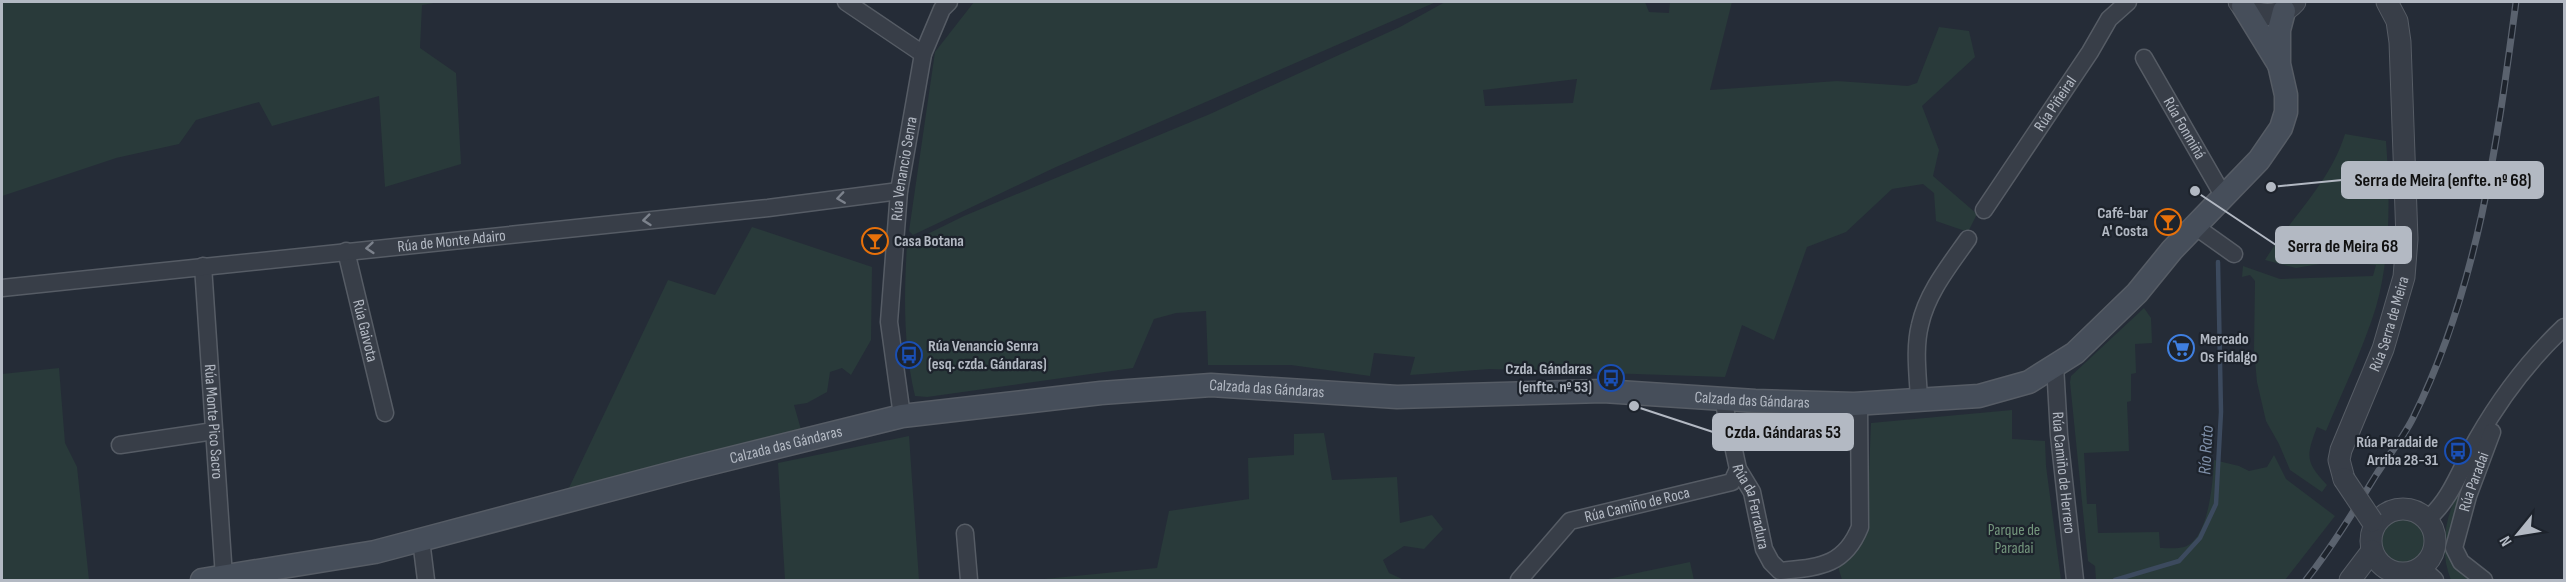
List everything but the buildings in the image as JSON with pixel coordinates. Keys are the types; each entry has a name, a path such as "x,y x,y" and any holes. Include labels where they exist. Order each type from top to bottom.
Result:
{"main road":[{"path":"2241,4 2279,64"},
{"path":"2279,64 2279,30 2290,6"},
{"name":"Calzada das Gándaras","path":"213,579 375,552 688,469 902,416 1101,393 1211,385 1397,397 1603,391 1723,399 1859,404 1979,396 2029,382 2075,353 2137,293 2259,160 2281,128 2286,112 2286,95 2279,64"}],"street":[{"path":"846,2 923,54"},
{"name":"Rúa Venancio Senra","path":"902,416 889,322 899,191 923,54 942,9 950,2"},
{"name":"Rúa Piñeiral","path":"1984,210 2090,52 2109,19 2128,2"},
{"name":"Rúa Serra de Meira","path":"2373,523 2344,479 2339,460 2341,450 2383,349 2405,268 2407,239 2400,42 2397,21 2387,2"},
{"path":"2241,4 2263,15 2290,6"},
{"name":"Rúa Fonmiñá","path":"2144,58 2224,197"},
{"name":"Rúa de Monte Adairo","path":"2,288 346,250 768,208 899,191"},
{"path":"2196,227 2235,254"},
{"path":"1919,400 1917,353 1920,325 1939,280 1968,239"},
{"name":"Rúa Gaivota","path":"346,250 385,413"},
{"name":"Rúa Monte Pico Sacro","path":"203,266 214,431 213,579"},
{"name":"Rúa Paradai","path":"2426,520 2440,507 2496,408 2536,354 2565,327"},
{"name":"Rúa Camiño de Herrero","path":"2055,365 2059,435 2075,580"},
{"name":"Rúa da Ferradura","path":"1723,399 1738,469 1752,492 1764,549 1771,562 1780,570 1814,567 1838,559 1853,546 1860,527 1859,404"},
{"name":"Rúa Paradai","path":"2484,580 2456,556 2454,548 2468,496 2494,427 2496,408"},
{"path":"120,445 214,431"},
{"name":"Rúa Camiño de Roca","path":"1519,580 1570,521 1732,482 1738,469"},
{"path":"2396,510 2418,513 2426,520 2435,539 2428,574 2379,574 2370,540 2373,523 2386,513 2396,510"},
{"path":"965,533 969,580"},
{"path":"421,540 426,580"},
{"path":"2350,580 2372,551"}],"green space":[{"path":"2,2 440,2 422,5 420,48 456,73 461,164 385,187 379,96 272,126 259,102 196,120 179,144 116,158 2,196"},
{"path":"974,2 1436,2 1056,167 913,235 909,231 935,52"},
{"path":"1445,2 1645,2 1649,12 1669,13 1670,2 1732,2 1710,90 1837,81 1908,86 1917,83 1939,27 1969,31 1975,57 1922,106 1939,150 1933,176 1977,214 1968,232 1936,221 1934,193 1923,184 1892,189 1846,232 1807,247 1774,340 1742,325 1725,377 1490,369 1410,375 1415,357 1374,353 1370,376 1291,365 1208,365 1206,311 1176,313 1154,319 1133,368 927,397 915,396 908,358 905,320 907,244 964,216 1210,114 1400,27","holes":["1577,79 1573,103 1485,106 1483,90"]},
{"path":"2345,134 2386,141 2389,203 2387,246 2381,287 2365,338 2326,431 2317,427 2311,445 2311,464 2327,485 2322,492 2290,470 2266,421 2257,382 2254,349 2255,281 2250,275 2242,277 2243,266 2280,279 2373,276 2376,265 2337,261 2296,268 2265,260 2320,184"},
{"path":"752,227 872,267 871,340 851,375 842,368 830,372 827,392 807,403 794,405 802,433 568,490 668,280 715,295"},
{"path":"2144,308 2151,318 2152,343 2135,344 2136,373 2131,374 2131,401 2127,402 2129,451 2084,453 2087,504 2096,504 2098,533 2159,532 2160,548 2184,547 2192,542 2204,522 2211,495 2214,460 2249,471 2267,467 2274,455 2286,479 2335,516 2285,580 2096,580 2095,566 2088,561 2071,376"},
{"path":"59,368 65,443 77,467 89,580 2,580 2,374"},
{"name":"Parque de Paradai","path":"2012,410 2012,439 2045,441 2046,466 2061,580 1842,580 1837,563 1867,523 1871,423"},
{"path":"1324,433 1332,480 1397,477 1400,523 1432,515 1443,529 1424,549 1404,546 1383,560 1389,573 1404,580 1034,580 1157,568 1169,511 1249,499 1248,458 1294,455 1294,434"},
{"path":"909,436 919,580 785,580 778,463"},
{"path":"2467,476 2449,551 2453,564 2469,580 2451,580 2445,553 2446,527 2454,501"},
{"path":"2401,517 2410,519 2421,528 2426,542 2424,551 2415,562 2401,567 2392,565 2381,556 2376,542 2378,533 2387,522"},
{"path":"1690,562 1694,580 1607,580 1608,579"}],"waterway":[{"name":"Río Rato","path":"2115,580 2179,561 2200,538 2216,504 2221,412 2218,262"}],"railway":[{"path":"2306,580 2334,542 2413,418 2454,318 2482,214 2501,109 2516,2"}],"place":[{"name":"Serra de Meira (enfte. nº 68)","path":"2271,187"},
{"name":"Serra de Meira 68","path":"2195,191"},
{"name":"Café-bar A' Costa","path":"2168,222"},
{"name":"Casa Botana","path":"875,241"},
{"name":"Mercado Os Fidalgo","path":"2181,348"},
{"name":"Rúa Venancio Senra (esq. czda. Gándaras)","path":"909,355"},
{"name":"Czda. Gándaras (enfte. nº 53)","path":"1611,378"},
{"name":"Czda. Gándaras 53","path":"1634,406"},
{"name":"Rúa Paradai de Arriba 28-31","path":"2458,451"}]}
